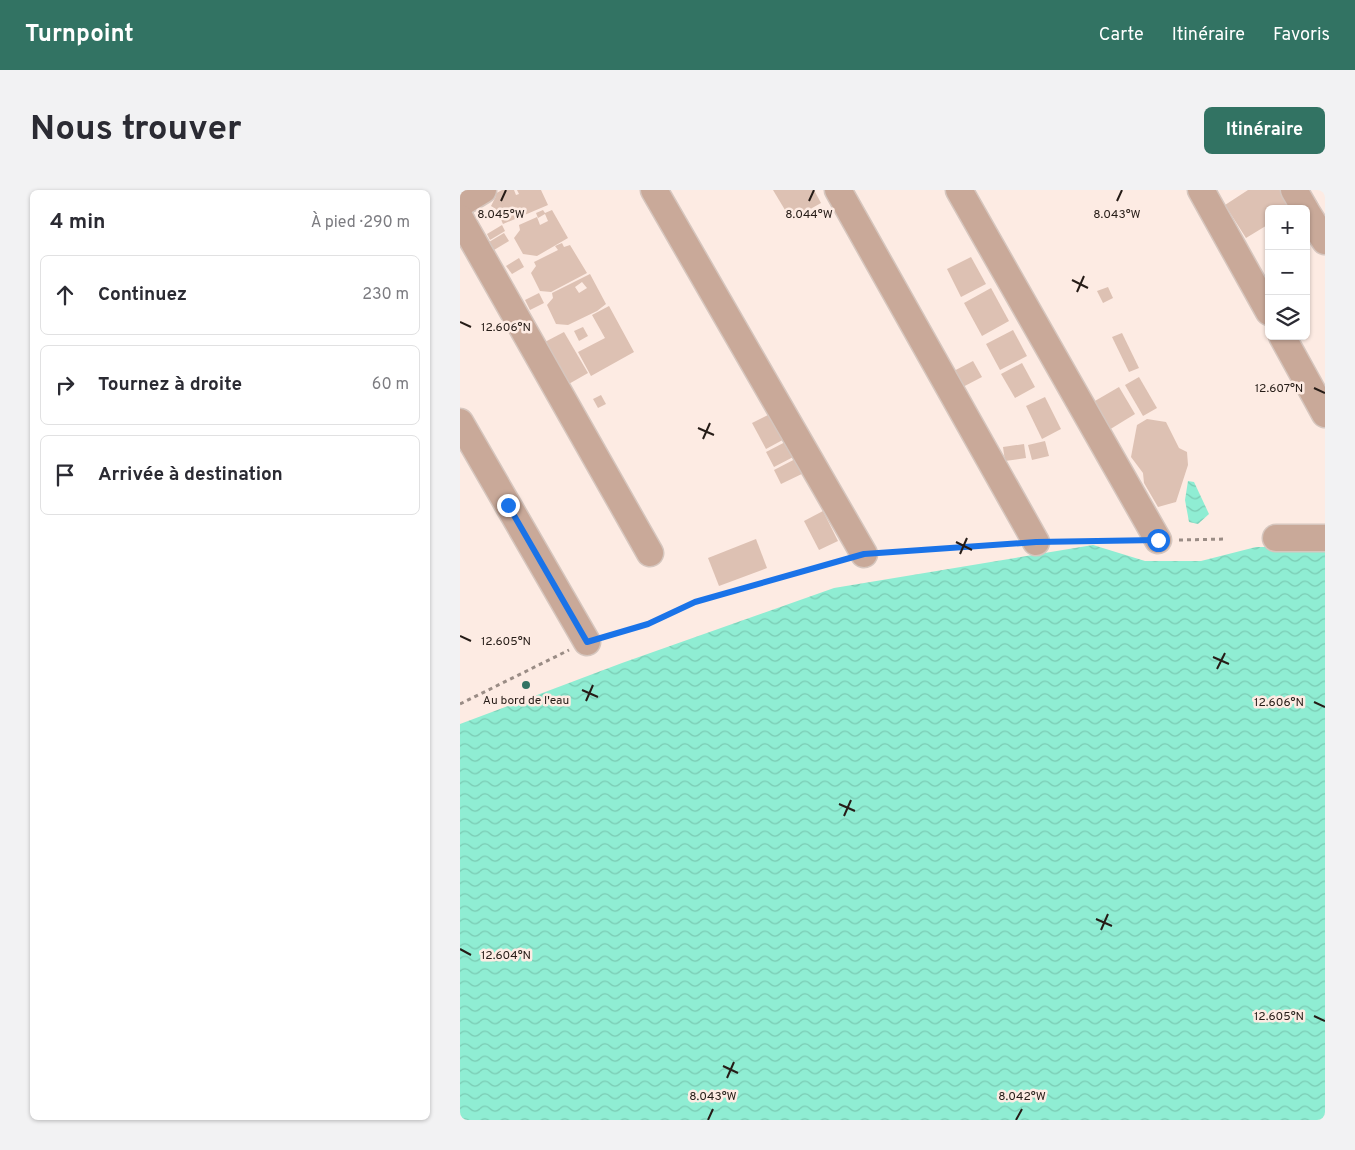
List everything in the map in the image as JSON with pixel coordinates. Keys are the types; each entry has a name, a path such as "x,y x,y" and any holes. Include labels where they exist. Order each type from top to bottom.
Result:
{"street":[{"path":"460,204 483,190"},
{"path":"654,190 864,554"},
{"path":"838,190 1036,542"},
{"path":"958,190 1158,540"},
{"path":"1201,190 1265,305"},
{"path":"1294,190 1303,205"},
{"path":"1310,217 1325,241"},
{"path":"460,218 650,553"},
{"path":"1284,340 1325,414"},
{"path":"460,422 587,642"},
{"path":"1276,538 1325,538"}],"path":[{"path":"460,704 587,642 648,624 695,602 864,554 1036,542 1226,539"}],"water":[{"path":"1188,481 1194,482 1209,514 1198,524 1189,522 1185,500"},
{"path":"1093,545 1145,561 1201,561 1256,547 1325,547 1325,1120 460,1120 460,724 622,663 834,588"}],"building":[{"path":"502,190 514,190 516,195 519,194 517,190 541,190 548,205 503,224 496,209 491,206 496,196 495,194"},
{"path":"773,190 814,190 821,203 791,220"},
{"path":"1248,190 1280,190 1289,205 1265,205 1265,226 1246,238 1225,205"},
{"path":"543,210 545,213 552,210 568,238 537,256 523,254 514,238 520,230 519,225 537,217 540,225 548,221 545,214 538,218 536,213"},
{"path":"502,225 505,231 490,240 487,234"},
{"path":"504,233 509,241 494,250 489,242"},
{"path":"562,243 564,247 570,245 587,273 551,292 540,291 531,273 536,266 534,262 558,250 555,246"},
{"path":"971,257 986,284 961,297 947,269"},
{"path":"519,258 524,267 512,274 506,266"},
{"path":"590,274 606,304 597,311 568,325 556,324 547,305 553,298 552,293","holes":["582,282 587,288 579,293 575,287"]},
{"path":"1108,287 1113,298 1103,303 1097,291"},
{"path":"991,288 1009,321 982,336 964,303"},
{"path":"539,293 544,303 530,310 525,300"},
{"path":"609,306 634,352 591,376 578,352 605,338 592,315"},
{"path":"583,327 588,336 579,341 574,331"},
{"path":"1013,330 1027,356 1000,370 986,344"},
{"path":"564,332 588,373 567,385 543,343"},
{"path":"1122,333 1139,368 1129,372 1112,337"},
{"path":"973,361 982,377 957,390 948,374"},
{"path":"1022,363 1035,387 1015,398 1001,374"},
{"path":"1139,377 1157,408 1143,416 1125,385"},
{"path":"1119,387 1135,414 1104,433 1088,405"},
{"path":"601,395 606,404 598,408 593,399"},
{"path":"1045,397 1061,429 1042,439 1026,406"},
{"path":"776,411 790,436 766,449 752,423"},
{"path":"1147,419 1166,422 1179,448 1187,452 1188,465 1176,502 1158,507 1144,483 1143,473 1131,457 1137,425"},
{"path":"791,439 799,454 774,467 766,452"},
{"path":"1045,441 1049,456 1032,460 1028,445"},
{"path":"1024,444 1026,458 1005,461 1003,447"},
{"path":"801,456 808,471 781,484 774,470"},
{"path":"823,511 838,541 819,550 804,521"},
{"path":"756,539 767,568 719,586 708,558"}],"place":[{"name":"Au bord de l'eau","path":"526,685"}],"route":[{"path":"508,505 587,642 648,624 695,602 864,554 1036,542 1158,540"}]}
